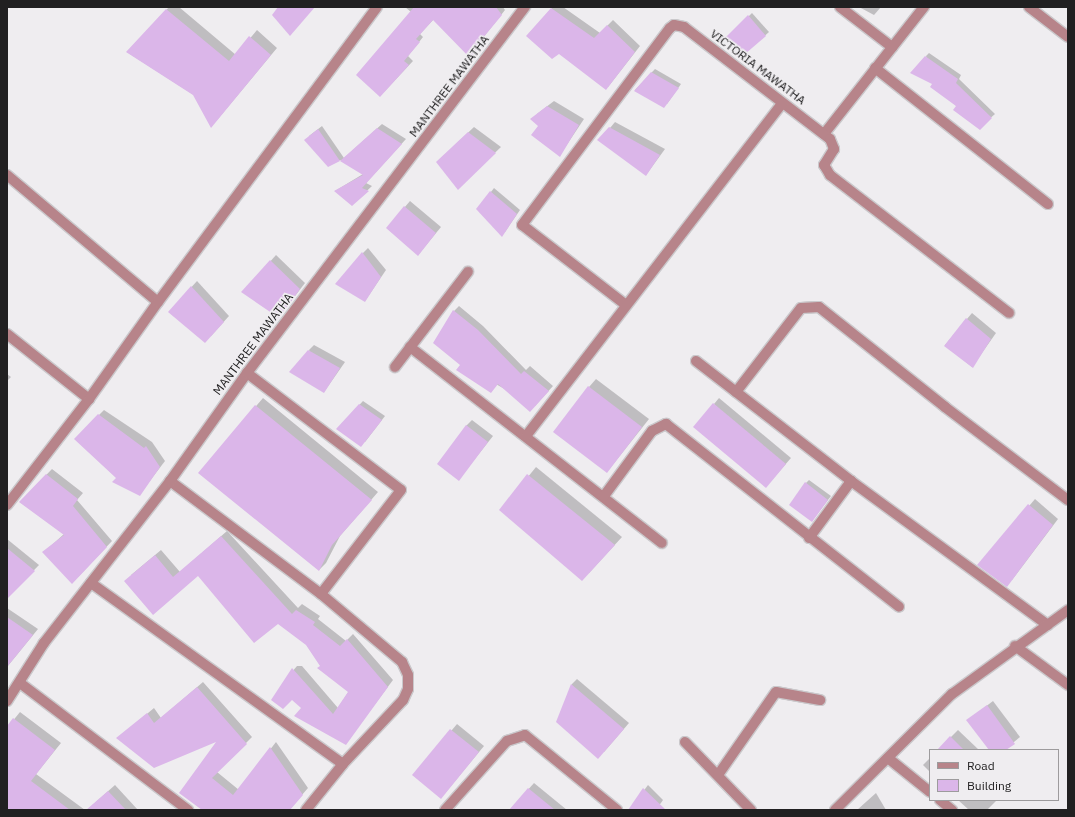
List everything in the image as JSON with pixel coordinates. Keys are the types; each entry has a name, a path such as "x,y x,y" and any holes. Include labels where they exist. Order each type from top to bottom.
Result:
{"street":[{"path":"7,505 11,492 89,399 158,302 377,7"},
{"name":"MANTHREE MAWATHA","path":"7,701 20,683 44,643 170,481 247,373 525,7"},
{"path":"840,7 892,47"},
{"path":"924,7 824,134 830,139 834,148 824,165 830,175 1008,313"},
{"path":"1029,7 1068,37"},
{"name":"VICTORIA MAWATHA","path":"626,305 522,225 670,28 674,26 684,27 824,134"},
{"path":"875,68 1048,204"},
{"path":"526,436 782,103"},
{"path":"7,175 158,302"},
{"path":"395,367 468,272"},
{"path":"736,392 801,308 820,307 945,407 1068,500"},
{"path":"7,334 89,399"},
{"path":"410,347 604,496 662,543"},
{"path":"696,361 851,481 1048,625"},
{"path":"247,373 402,490 321,594"},
{"path":"604,496 652,431 666,424 809,538 899,607"},
{"path":"170,481 321,594 402,662 408,675 408,689 403,700 343,764 306,810"},
{"path":"809,538 851,481"},
{"path":"91,583 343,764"},
{"path":"835,810 952,694 1015,646 1068,610"},
{"path":"1015,646 1068,685"},
{"path":"20,683 188,810"},
{"path":"718,775 776,692 820,700"},
{"path":"445,810 507,741 525,735 617,810"},
{"path":"685,742 751,810"},
{"path":"888,758 929,791"},
{"path":"941,801 952,810"}],"building":[{"path":"278,7 315,7 290,36 272,15"},
{"path":"414,7 496,7 502,15 482,39 471,59 433,20 416,39 420,42 404,61 409,65 380,97 356,75"},
{"path":"551,8 594,38 607,25 635,52 606,90 559,54 552,59 526,36"},
{"path":"166,9 229,61 249,36 271,55 211,128 193,95 126,52"},
{"path":"748,15 766,36 745,54 724,39"},
{"path":"925,56 958,79 956,83 992,118 980,130 953,110 956,106 930,87 932,84 910,73"},
{"path":"651,72 679,88 664,108 634,91"},
{"path":"547,106 579,125 560,157 531,135 538,126 530,119"},
{"path":"609,127 660,155 646,176 597,140"},
{"path":"377,128 402,144 362,188 369,191 352,206 334,191 363,175 340,161"},
{"path":"318,129 340,161 328,167 304,140"},
{"path":"468,132 496,153 458,190 436,162"},
{"path":"490,191 517,214 502,237 476,209"},
{"path":"404,206 436,233 418,256 386,228"},
{"path":"362,252 381,277 365,302 335,284"},
{"path":"270,260 300,289 279,318 241,292"},
{"path":"191,286 224,322 205,343 168,312"},
{"path":"453,310 478,330 521,374 524,371 549,391 530,412 498,384 491,393 456,370 460,365 433,343"},
{"path":"966,318 991,339 973,368 944,346"},
{"path":"308,350 340,368 324,393 289,372"},
{"path":"588,386 642,427 607,473 553,432"},
{"path":"713,403 786,464 766,488 693,427"},
{"path":"359,404 382,420 361,447 336,429"},
{"path":"255,405 372,500 332,545 319,571 198,473"},
{"path":"98,414 144,448 146,446 160,467 140,496 112,482 116,478 74,439"},
{"path":"466,425 488,442 459,481 437,464"},
{"path":"46,474 78,499 73,506 107,547 72,584 42,552 64,535 19,502"},
{"path":"527,474 615,545 582,581 499,510"},
{"path":"805,482 828,500 812,522 789,505"},
{"path":"1028,504 1053,525 1007,587 977,565"},
{"path":"221,536 292,614 296,610 315,622 313,625 340,646 347,639 388,687 346,745 294,716 301,708 292,700 283,709 271,700 292,668 333,714 348,692 317,668 320,666 306,645 278,624 254,643 198,576 153,615 124,581 155,555 173,577"},
{"path":"7,548 35,571 7,599"},
{"path":"7,617 33,635 7,667"},
{"path":"571,684 624,729 598,759 556,722"},
{"path":"197,687 247,744 212,778 233,795 270,747 303,795 290,810 202,810 179,793 216,742 154,768 116,738 147,713 154,723"},
{"path":"987,705 1015,744 1008,749 988,749 966,720"},
{"path":"13,718 55,750 31,781 70,810 7,810 7,726"},
{"path":"450,729 479,752 441,799 412,775"},
{"path":"950,736 963,749 938,749"},
{"path":"528,788 555,810 509,810"},
{"path":"643,788 666,810 628,810"},
{"path":"108,791 126,810 86,810"}]}
